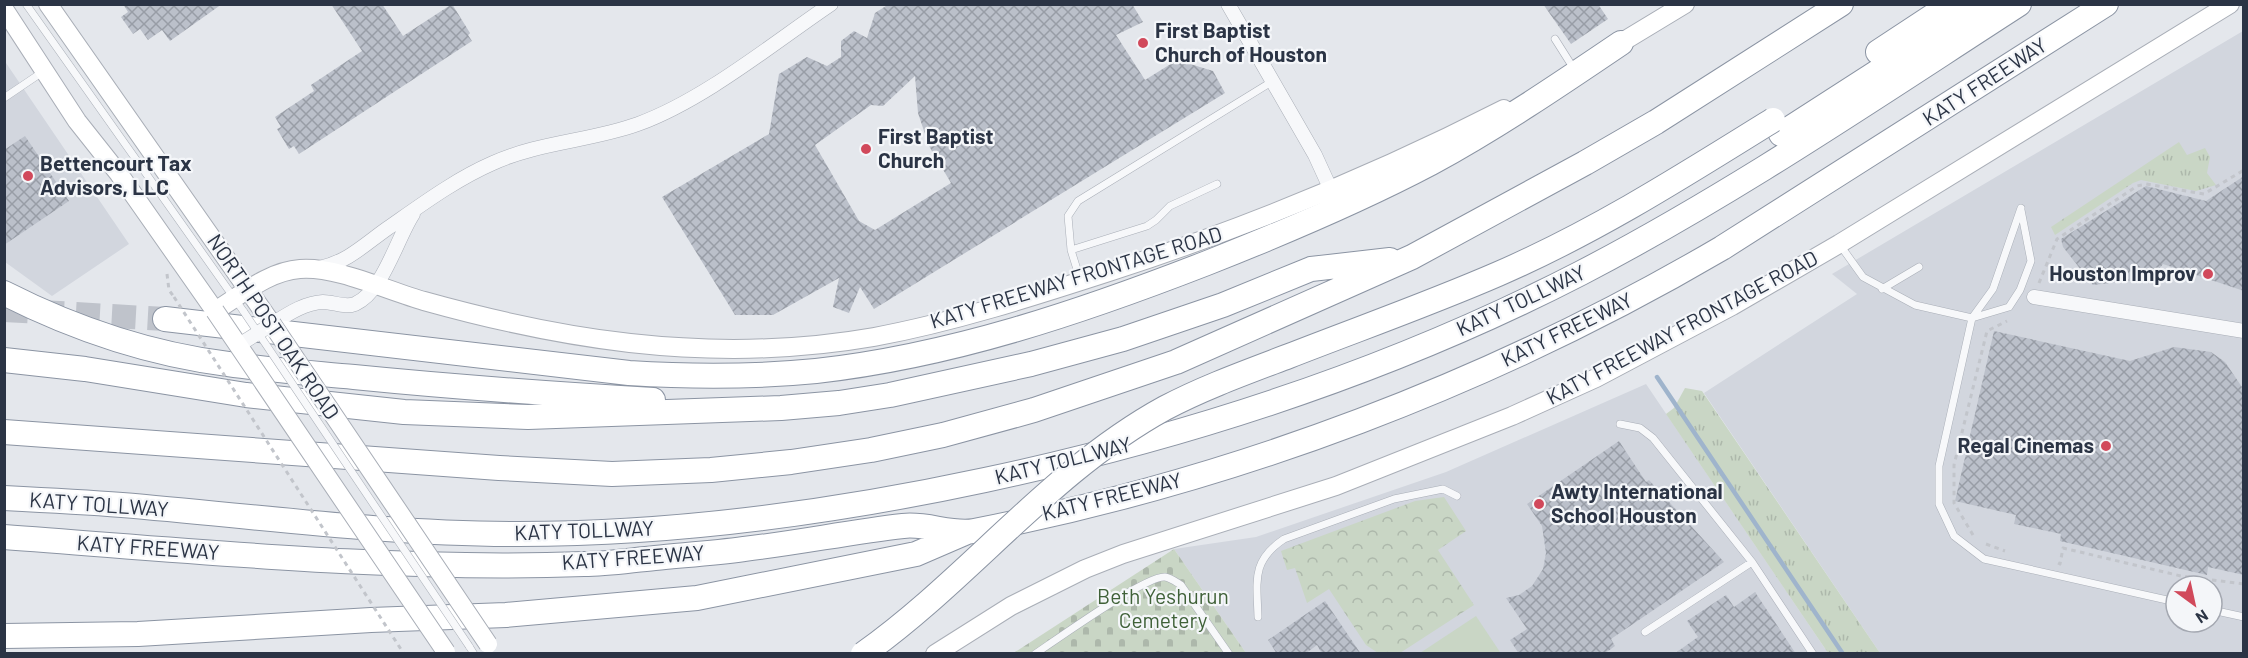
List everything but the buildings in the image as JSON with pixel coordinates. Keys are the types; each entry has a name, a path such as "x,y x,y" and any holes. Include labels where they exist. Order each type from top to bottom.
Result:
{"highway":[{"path":"4,432 612,474 711,470 790,462 871,450 943,435 1095,390 1176,362 1412,257 1519,201 1616,146 1841,4"},
{"path":"888,654 930,620 1074,489 1117,456 1160,428 1238,392 1437,316 1537,273 1635,222 1777,127 1951,4"},
{"path":"862,654 904,623 1076,469 1143,421 1167,407 1230,379 1509,269 1616,216 1777,127 1983,4"},
{"name":"KATY TOLLWAY","path":"4,498 122,505 336,526 517,534 614,531 712,525 810,513 902,498 1072,460 1196,428 1274,402 1415,349 1528,299 1581,273 1716,198 2019,4"},
{"name":"KATY FREEWAY","path":"4,537 356,561 484,565 588,564 745,549 910,525 967,532 1111,499 1220,469 1373,415 1524,352 1634,298 1810,194 2106,4"},
{"path":"169,308 629,374 767,375 899,358 1021,329 1163,280 1299,226 1431,163 1521,111 1621,43"},
{"path":"4,360 85,369 246,395 404,412 528,417 781,408 839,403 890,395 1008,370 1123,339 1223,305 1311,269 1412,257"},
{"path":"4,293 108,338 187,357 228,364 460,387 781,408"},
{"path":"4,636 138,634 518,614 697,598 916,554 967,532"},
{"path":"28,654 79,642 138,634"}],"main road":[{"name":"NORTH POST OAK ROAD","path":"48,4 242,300 269,322 485,650"},
{"name":"KATY FREEWAY FRONTAGE ROAD","path":"935,654 1011,606 1085,569 1123,554 1336,486 1501,421 1596,378 1732,306 1839,244 2230,4"},
{"name":"KATY FREEWAY FRONTAGE ROAD","path":"216,311 242,300 281,273 302,268 332,272 531,328 632,343 740,349 828,343 874,337 987,309 1081,281 1244,226 1331,190 1499,112 1538,92 1682,5"},
{"name":"NORTH POST OAK ROAD","path":"4,9 77,121 119,174 216,311 447,653"}],"street":[{"path":"313,269 334,265 350,257 388,228 457,182 493,163 529,150 605,134 638,124 676,107 715,84 831,4"},
{"path":"1228,4 1315,155 1331,190"},
{"path":"239,345 269,322 313,303 355,304 385,272 407,223 421,207"},
{"path":"2034,297 2244,331"}],"lane":[{"path":"26,4 242,300"},
{"path":"1555,39 1574,69"},
{"path":"4,98 44,71"},
{"path":"1081,281 1071,250 1068,216 1078,201 1273,81"},
{"path":"1071,250 1147,226 1170,206 1217,184"},
{"path":"1839,244 1863,277 1882,289 1915,305 1972,318 2009,307 2020,290 2031,261 2021,208 1993,289 1972,318 1939,466 1939,504 1954,536 1984,559 2164,599"},
{"path":"1882,289 1919,267"},
{"path":"269,322 469,646 485,650"},
{"path":"1620,424 1640,428 1653,438 1752,562 1813,654"},
{"path":"1258,617 1257,570 1274,546 1284,539 1394,499 1443,489 1457,496"},
{"path":"1646,632 1752,562"},
{"path":"1035,654 1140,586 1164,577 1181,585 1229,654"},
{"path":"2224,613 2244,617"}],"path":[{"path":"2034,297 2057,239 2137,186 2146,184 2204,194 2244,170"},
{"path":"169,308 404,654"},
{"path":"2009,320 1987,330 1954,465 1953,487 1954,503 1974,536 1987,545 2014,554"},
{"path":"2049,561 2060,564 2063,548 2181,576 2244,584"}],"shaded area":[{"path":"2243,31 2243,653 1880,653 1704,393 1857,294 1832,274"},
{"path":"4,60 129,244 52,296 5,262"},
{"name":"Awty International School Houston","path":"1646,384 1828,653 1246,653 1174,549 1256,537 1446,472"}],"green space":[{"path":"2179,142 2187,155 2205,148 2210,157 2207,173 2216,185 2196,191 2141,180 2055,235 2051,227"},
{"path":"1685,388 1702,391 1880,653 1828,653 1666,414 1674,408"},
{"path":"1444,497 1466,531 1438,550 1474,605 1400,653 1378,653 1366,645 1329,589 1307,603 1295,568 1287,570 1281,551 1415,501"},
{"name":"Beth Yeshurun Cemetery","path":"1174,549 1246,653 1012,654"},
{"path":"1476,616 1500,652 1420,653"}],"waterway":[{"path":"1657,377 1843,654"}],"tunnel":[{"path":"4,310 165,319"}],"place":[{"name":"First Baptist Church of Houston","path":"1143,43"},
{"name":"First Baptist Church","path":"866,149"},
{"name":"Bettencourt Tax Advisors, LLC","path":"28,176"},
{"name":"Houston Improv","path":"2208,274"},
{"name":"Regal Cinemas","path":"2106,446"},
{"name":"Awty International School Houston","path":"1539,504"}]}
